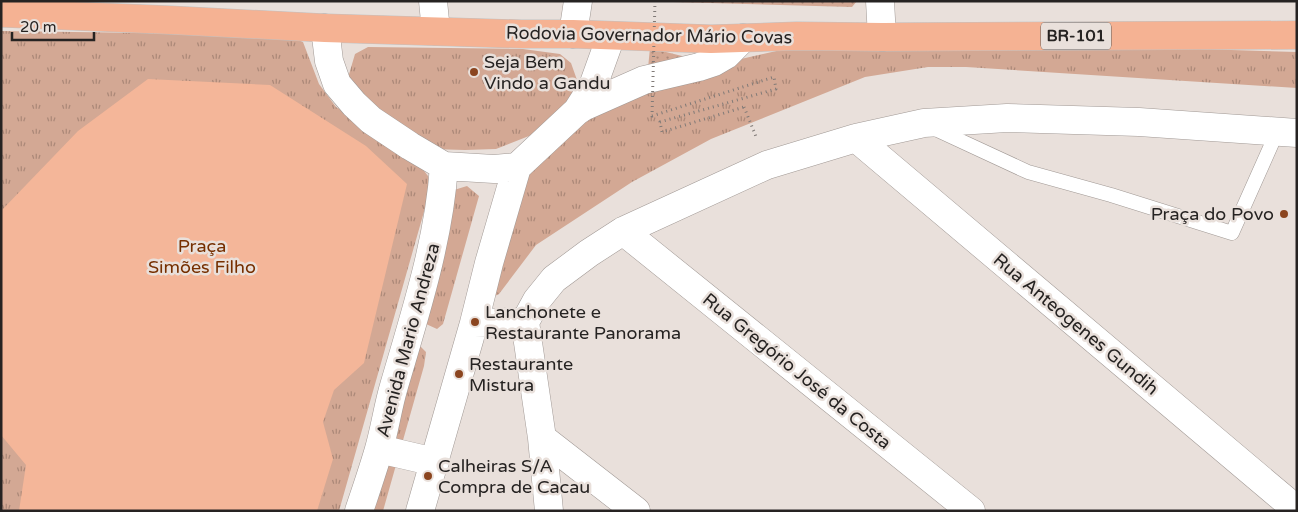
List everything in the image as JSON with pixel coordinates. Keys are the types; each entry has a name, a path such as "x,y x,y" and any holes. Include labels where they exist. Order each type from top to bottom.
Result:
{"highway":[{"name":"Rodovia Governador Mário Covas","path":"1,13 325,28 711,38 797,36 1297,35"}],"street":[{"path":"433,1 436,31"},
{"path":"574,34 578,1"},
{"path":"880,1 882,37"},
{"path":"325,28 329,61 337,84 371,120 444,166 486,169 517,168"},
{"path":"577,111 592,86 611,36"},
{"path":"420,511 517,168 583,106 644,80 714,62 726,55 743,38"},
{"path":"549,511 542,438 525,322 537,300 554,279 623,231 767,165 856,138 924,123 1007,118 1139,122 1287,133"},
{"name":"Rua Anteogenes Gundih","path":"856,138 1297,510"},
{"name":"Avenida Mario Andreza","path":"359,511 379,449 393,389 434,242 443,186 444,166"},
{"name":"Rua Gregório José da Costa","path":"623,231 971,511"},
{"path":"474,323 525,322"},
{"path":"542,438 636,511"},
{"path":"379,449 435,462"}],"lane":[{"path":"924,123 1028,172 1111,195 1232,233 1287,133"}],"path":[{"path":"655,1 652,116 774,77 776,89 660,122 662,132 744,107 767,165"}],"green space":[{"path":"637,1 857,1 852,7"},
{"name":"Praça Simões Filho","path":"1,31 287,35 303,42 319,84 336,107 409,151 428,176 431,187 339,511 1,511"},
{"path":"825,40 1297,52 1297,88 966,67 928,67 865,77 711,139 632,182 536,245 499,294 491,298 530,169 563,124 719,64"},
{"path":"368,47 523,49 560,54 571,63 577,80 577,93 556,122 529,136 496,149 430,149 345,88 355,54"},
{"path":"650,48 686,57 648,68"},
{"path":"467,186 479,196 443,324 437,329 426,324 454,190"},
{"path":"415,345 421,347 426,352 424,366 383,511 359,511"}],"shaded area":[{"name":"Praça Simões Filho","path":"148,79 270,85 366,146 407,184 364,363 334,390 323,422 333,459 317,511 19,511 26,465 1,435 1,211 78,131"}],"place":[{"name":"Seja Bem Vindo a Gandu","path":"474,72"},
{"name":"Praça do Povo","path":"1284,214"},
{"name":"Lanchonete e Restaurante Panorama","path":"475,322"},
{"name":"Restaurante Mistura","path":"459,374"},
{"name":"Calheiras S/A Compra de Cacau","path":"428,476"}]}
